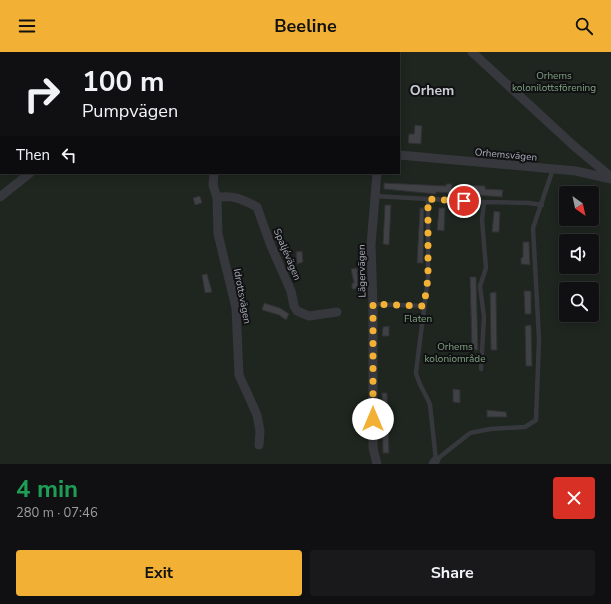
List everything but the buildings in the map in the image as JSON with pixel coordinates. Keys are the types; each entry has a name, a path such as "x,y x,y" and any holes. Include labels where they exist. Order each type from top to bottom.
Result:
{"street":[{"name":"Orhemsvägen","path":"472,52 562,136 611,178"},
{"name":"Orhemsvägen","path":"400,155 553,169 611,178"},
{"path":"0,197 29,174"},
{"name":"Idrottsvägen","path":"214,174 213,185 217,198 218,234 236,308 239,375 257,415 260,431 259,444"},
{"name":"Lägervägen","path":"377,174 371,245 373,304 373,448 377,464"},
{"name":"Spaljévägen","path":"217,198 232,196 243,199 257,207 271,246 291,291 294,306 297,311 309,316 337,312"}],"lane":[{"path":"435,462 470,433 490,429 525,426 536,420 539,339 533,228 553,169"},
{"path":"374,196 529,203 542,205"},
{"path":"428,199 428,278 416,372 418,382 430,405 435,462"},
{"path":"481,369 484,317 480,286 486,268 482,220 484,202"},
{"path":"373,304 424,306"}],"green space":[{"name":"Flaten","path":"400,52 611,52 611,464 0,464 0,174 400,174"}],"district":[{"name":"Orhem","path":"432,90"}],"route":[{"path":"373,419 373,304 424,306 428,278 428,199 464,201"}],"park label":[{"name":"Orhems kolonilottsförening","path":"554,80"},
{"name":"Orhems koloniområde","path":"455,352"}]}
